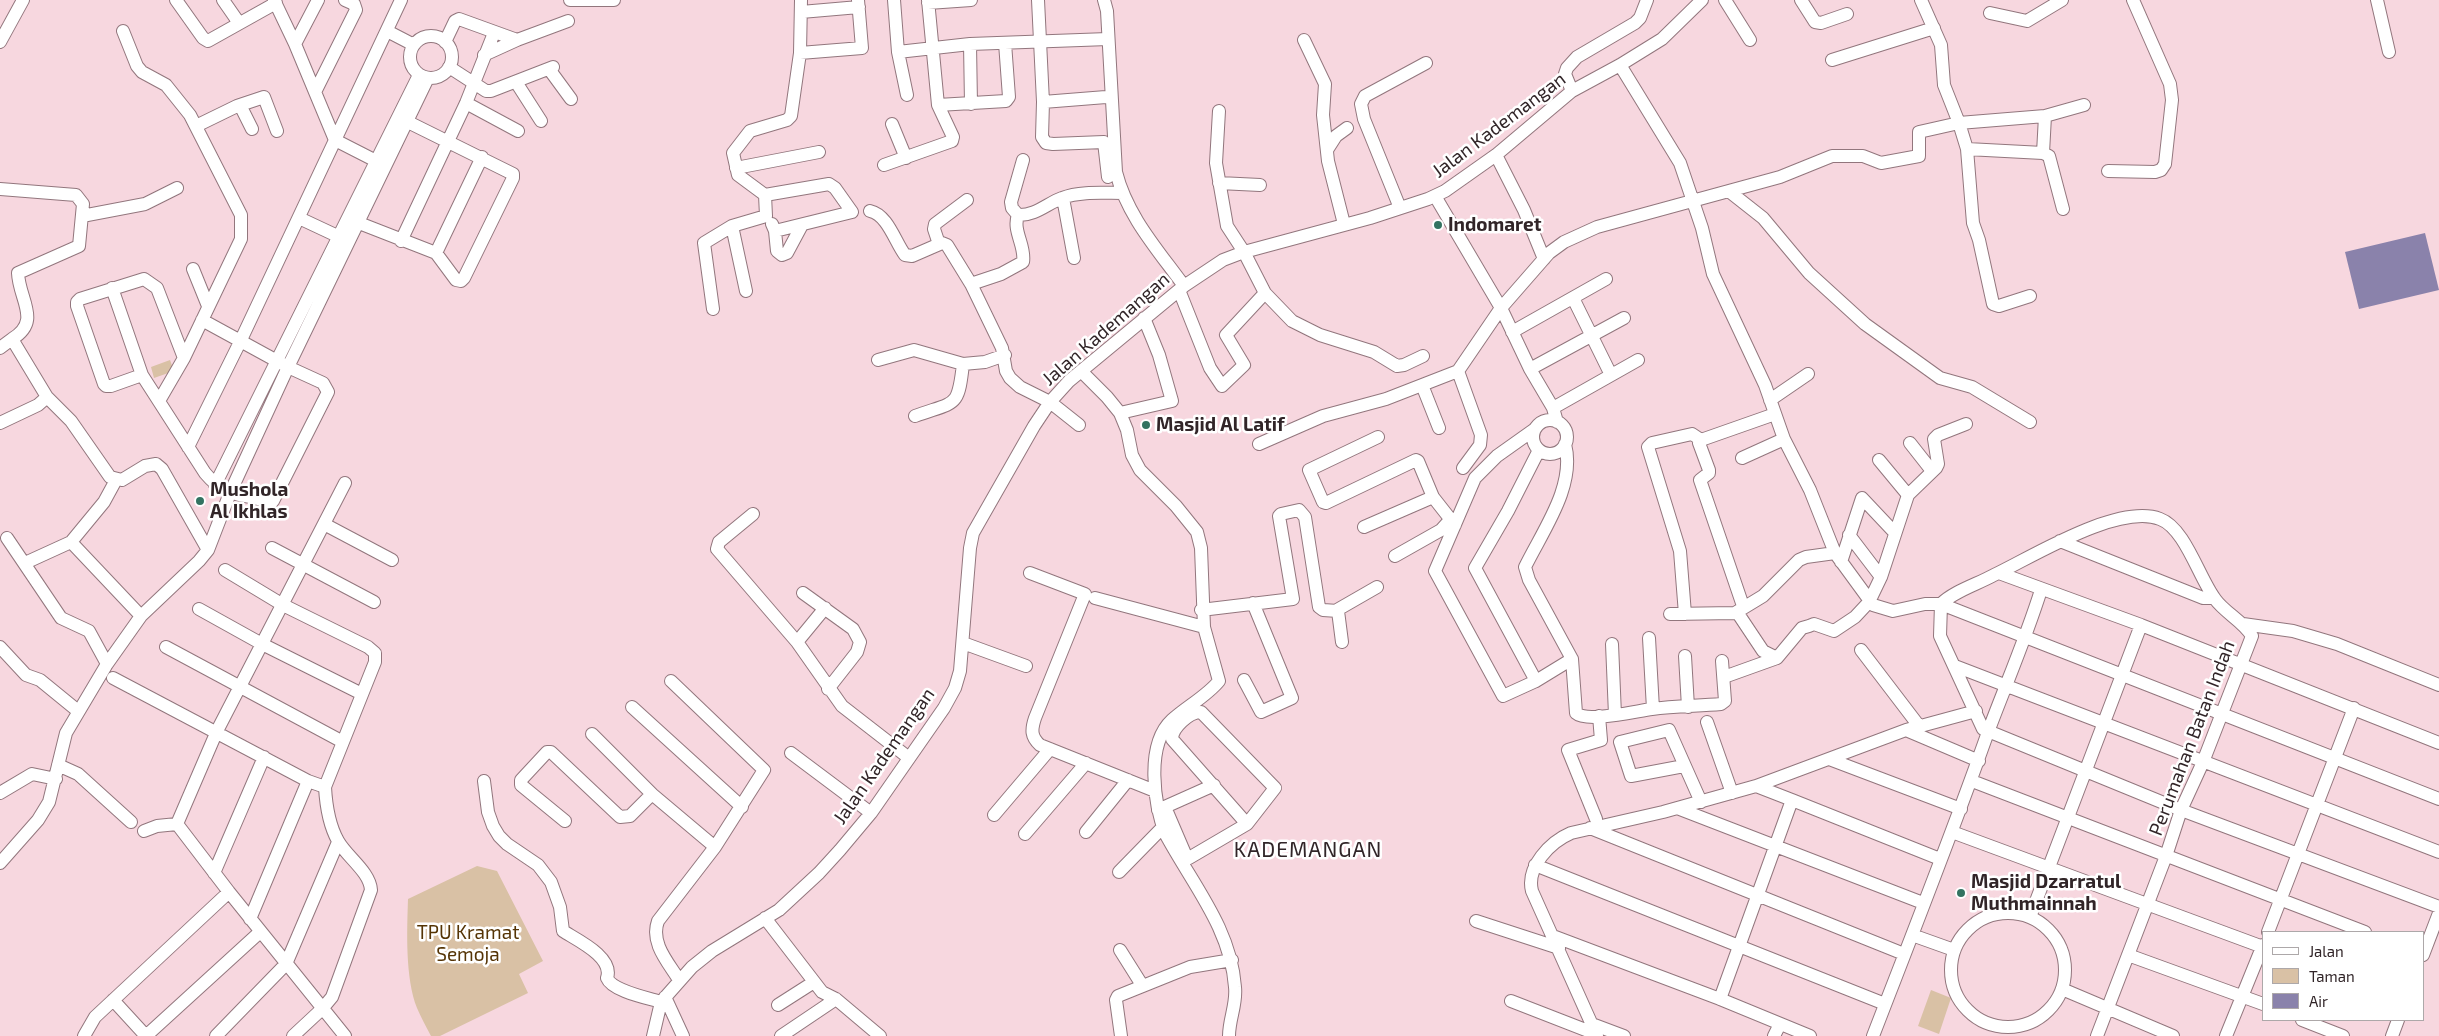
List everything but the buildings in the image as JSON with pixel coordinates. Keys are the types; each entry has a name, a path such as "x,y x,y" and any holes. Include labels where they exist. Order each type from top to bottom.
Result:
{"street":[{"path":"176,0 206,40 214,40 275,2 295,44 335,140 381,164"},
{"path":"223,0 239,23"},
{"path":"295,44 318,0"},
{"path":"315,92 356,10 354,4 345,0"},
{"path":"188,447 240,342 401,0"},
{"path":"570,0 614,0"},
{"path":"894,0 898,52 907,96"},
{"path":"884,165 952,141 953,137 938,105 928,2 971,0"},
{"path":"1038,0 1043,140 1053,144 1104,142 1108,177"},
{"path":"1104,0 1107,11 1116,172 1122,193 1133,215 1182,288 1210,368 1222,386 1244,365 1226,335 1265,293"},
{"path":"1572,91 1565,74 1566,68 1572,62 1635,23 1640,18 1647,0"},
{"name":"Jalan Kademangan","path":"653,1036 663,1000 679,980 712,951 787,903 819,873 871,813 944,708 955,688 960,671 970,548 973,533 1034,426 1050,402 1081,371 1182,288 1223,260 1244,252 1400,208 1435,196 1496,155 1572,91 1620,66 1662,40 1702,0"},
{"path":"1725,0 1750,40"},
{"path":"1801,0 1814,22 1821,23 1847,14"},
{"path":"1921,0 1941,45 1944,85 1967,149 1972,223 1979,240 1994,304 2000,306 2030,296"},
{"path":"1990,13 2027,21 2062,0"},
{"path":"2108,172 2155,172 2161,170 2165,164 2172,100 2170,84 2133,0"},
{"path":"2377,0 2389,52"},
{"path":"1,38 22,1"},
{"path":"800,53 862,48 858,3 801,6 800,53 792,116 788,120 749,133 733,153 738,175 764,195 766,216 775,230 777,251 782,255 787,252 802,225"},
{"path":"446,42 457,20 517,40"},
{"path":"484,55 517,40 568,21"},
{"path":"1832,60 1934,28"},
{"path":"123,31 137,66 142,72 166,85 196,126 241,215 240,239 184,358 159,401"},
{"path":"387,31 414,46"},
{"path":"401,241 466,103 494,33"},
{"path":"434,36 446,42 452,56 450,67 446,73 438,78 424,77 413,68 410,59 414,46 425,37 434,36"},
{"path":"898,52 970,44 1108,39"},
{"path":"1304,40 1325,84 1323,115 1327,150 1332,183 1344,224"},
{"path":"938,105 1002,102 1009,97 1006,43"},
{"path":"970,44 971,104"},
{"path":"1400,208 1364,119 1361,104 1365,96 1426,63"},
{"path":"1620,66 1680,162 1693,200 1712,274 1770,400 1784,439 1810,490 1838,557 1875,604 1893,611 1925,604 1941,604 2439,799"},
{"path":"450,67 474,81 486,91 491,91 551,68 571,99"},
{"path":"344,239 358,223 381,164 408,122 424,77"},
{"path":"215,485 283,364 424,77"},
{"path":"516,82 541,121"},
{"path":"196,126 264,96 277,131"},
{"path":"1043,102 1106,97"},
{"path":"466,103 518,131"},
{"path":"240,105 252,129"},
{"path":"1259,444 1323,416 1378,402 1458,371 1501,308 1556,246 1597,227 1780,178 1839,154 1863,156 1881,163 1919,156 1919,132 1959,123 2045,116 2084,105"},
{"path":"1220,111 1216,163 1227,226 1244,252 1265,293 1292,321 1313,333 1374,352 1397,366 1424,356"},
{"path":"2043,153 2045,116"},
{"path":"358,223 401,241 436,252 456,280 463,280 513,178 513,174 509,170 408,122"},
{"path":"892,124 906,158"},
{"path":"1327,150 1336,136 1347,128"},
{"path":"1967,149 2043,153 2052,160 2063,209"},
{"path":"736,168 819,152"},
{"path":"1496,155 1524,210 1544,259"},
{"path":"436,252 482,157"},
{"path":"1022,160 1011,202 1012,208 1018,214 1026,215 1063,198 1092,193 1122,193"},
{"path":"1218,183 1260,184"},
{"path":"764,195 829,184 835,188 852,212 775,230"},
{"path":"82,216 145,204 177,188"},
{"path":"0,189 76,195 83,204 79,246 18,273 28,321 23,332 0,348"},
{"path":"1730,192 1764,218 1809,272 1879,335 1940,378 1972,388 2030,422"},
{"path":"1435,196 1501,308 1530,369 1553,408 1557,422 1566,431 1569,460 1563,486 1554,512 1525,567 1529,580 1572,659 1576,713 1579,716 1615,715 1653,709 1724,703 1722,661"},
{"path":"1063,198 1074,258"},
{"path":"939,244 934,228 935,224 967,200"},
{"path":"870,211 875,212 883,219 905,256 912,256 944,243 951,249 971,284 1005,354 1006,371 1010,378 1020,387 1050,402 1079,425"},
{"path":"971,284 1001,274 1023,262 1016,226 1018,214"},
{"path":"714,309 704,243 732,226 766,216"},
{"path":"299,218 344,239"},
{"path":"732,226 746,291"},
{"path":"193,270 208,306"},
{"path":"142,375 111,386 104,384 77,302 80,299 144,278 157,288 184,358"},
{"path":"1512,332 1606,279"},
{"path":"112,288 142,375 215,485 230,493 268,502 276,499 328,392 323,382 240,342 202,320"},
{"path":"1572,298 1611,375"},
{"path":"1120,413 1172,401 1159,355 1144,318"},
{"path":"1530,369 1624,318"},
{"path":"12,339 47,397 71,421 106,472 116,480 122,480 150,465 160,467 208,550"},
{"path":"878,360 914,350 964,364 985,362 1005,354"},
{"path":"1553,408 1638,360"},
{"path":"0,863 44,812 56,779 66,733 107,664 142,616 208,550 283,364"},
{"path":"915,416 950,404 957,399 960,394 964,364"},
{"path":"1081,371 1120,413 1127,430 1135,462 1176,506 1197,532 1201,548 1201,610 1219,681 1171,721 1162,734 1155,768 1155,791 1161,808 1188,858 1247,824 1275,788 1206,716 1196,712 1174,730 1172,738 1247,824"},
{"path":"1458,371 1481,435 1480,445 1463,468"},
{"path":"1770,400 1808,374"},
{"path":"1422,385 1439,428"},
{"path":"0,423 38,405 47,397"},
{"path":"1700,440 1775,414"},
{"path":"1557,422 1546,420 1480,471 1452,522 1435,570 1439,582 1502,696 1506,696 1536,681 1572,659"},
{"path":"1724,677 1777,658 1802,628 1814,624 1828,630 1840,628 1875,604 1881,577 1908,495 1938,464 1934,439 1938,435 1966,424"},
{"path":"1535,429 1533,440 1539,450 1546,454 1554,454 1566,444"},
{"path":"1685,614 1680,550 1648,447 1652,443 1692,434 1700,440"},
{"path":"1378,436 1309,470 1323,502 1326,503 1416,460 1432,496 1452,522"},
{"path":"1742,458 1784,439"},
{"path":"1700,440 1700,447 1709,470 1709,473 1700,480 1740,609 1763,651 1777,658"},
{"path":"1910,443 1932,471"},
{"path":"1536,681 1475,568 1508,511 1539,450"},
{"path":"1879,460 1908,495"},
{"path":"25,563 72,542 104,502 116,480"},
{"path":"177,824 216,731 345,483"},
{"path":"1364,527 1432,496"},
{"path":"1838,557 1849,535 1862,498 1895,533"},
{"path":"1201,610 1293,599 1279,516 1299,510 1305,517 1320,607 1323,610 1337,610 1377,587"},
{"path":"753,514 719,542 717,549 797,642 828,689 842,706 909,758"},
{"name":"Perumahan Batan Indah","path":"1941,604 2060,541 2107,522 2149,516 2161,519 2173,528 2194,558 2214,598 2243,624 2252,636 2203,762 2181,810 2166,856 2097,1036"},
{"path":"1395,556 1452,522"},
{"path":"324,524 392,560"},
{"path":"1849,535 1881,577"},
{"path":"2,537 25,563 61,618 89,631 107,664"},
{"path":"2060,541 2203,598 2214,598"},
{"path":"72,542 142,616"},
{"path":"272,548 374,602"},
{"path":"1670,614 1740,609 1763,596 1799,560 1806,557 1838,557"},
{"path":"225,570 283,605 373,651 376,662 325,788 327,806 338,842 368,880 371,890 336,988 322,1009 293,1036"},
{"path":"1030,573 1085,594 1032,728 1036,741 1050,749 1155,791"},
{"path":"1999,573 2041,590 2141,625 2439,743"},
{"path":"1873,1036 1940,859 1972,781 1979,762 1986,731 2026,637 2041,590"},
{"path":"803,592 853,629 860,642 857,652 828,689"},
{"path":"1095,598 1204,627"},
{"path":"1244,680 1262,712 1292,698 1253,603"},
{"path":"1941,604 1938,631 1986,731 2087,770 2181,810 2439,907"},
{"path":"797,642 825,608"},
{"path":"199,609 262,644 362,694"},
{"path":"1337,610 1342,642"},
{"path":"2243,624 2293,631 2337,644 2439,685"},
{"path":"2030,917 2141,625"},
{"path":"1649,638 1653,709"},
{"path":"963,644 1026,666"},
{"path":"1612,644 1615,715"},
{"path":"0,647 26,675 40,680 78,711"},
{"path":"166,647 343,742"},
{"path":"1860,650 1913,728 1979,762"},
{"path":"1684,656 1688,707"},
{"path":"1955,666 2439,852"},
{"path":"112,678 308,781 325,788"},
{"path":"672,681 764,770 715,847 658,921 655,929 659,948 679,980"},
{"path":"632,707 742,807"},
{"path":"2268,931 2354,708"},
{"path":"1595,1031 1531,885 1530,876 1535,865 1564,836 1593,823 1677,808 1756,786 1913,728 1976,711"},
{"path":"1599,716 1601,740 1568,750 1593,823 1758,896 1904,954"},
{"path":"1707,722 1732,793"},
{"path":"1684,766 1631,776 1620,742 1669,730 1701,802"},
{"path":"592,734 652,794 715,847"},
{"path":"994,815 1050,749"},
{"path":"565,821 521,786 521,780 547,752 551,752 620,817 630,816 652,794"},
{"path":"791,753 871,813"},
{"path":"214,873 264,757"},
{"path":"1829,759 1961,809"},
{"path":"1025,834 1086,763"},
{"path":"58,765 78,774 131,822"},
{"path":"0,793 32,774 56,779"},
{"path":"1086,832 1128,780"},
{"path":"250,919 308,781"},
{"path":"484,781 488,812 493,826 507,844 538,865 551,882 560,907 563,930 580,940 606,963 609,970 607,979 612,985 663,1000 683,1036"},
{"path":"1972,781 2362,931"},
{"path":"1161,808 1214,785"},
{"path":"1756,786 1940,859"},
{"path":"1720,998 1792,800"},
{"path":"1161,808 1163,827 1220,927 1232,960 1236,995 1229,1036"},
{"path":"1677,808 1923,903"},
{"path":"144,831 157,826 177,824"},
{"path":"177,824 260,932 345,1036"},
{"path":"1119,872 1163,827"},
{"path":"1952,832 2262,946 2226,1036"},
{"path":"216,1036 286,964 338,842"},
{"path":"1535,865 1885,1004"},
{"path":"84,1036 92,1021 229,892"},
{"path":"1998,913 2014,913 2030,917 2044,926 2056,939 2063,955 2065,972 2062,989 2053,1005 2040,1017 2024,1025 1986,1030 1962,1004 1954,989 1950,973 1954,950 1968,928 1982,918 1998,913"},
{"path":"2424,952 2439,913"},
{"path":"765,918 822,992 836,999 880,1036"},
{"path":"1476,921 1559,948"},
{"path":"114,1000 146,1036 260,932"},
{"path":"1912,935 1954,950"},
{"path":"1553,936 1720,998 1810,1036"},
{"path":"1120,950 1142,985"},
{"path":"2128,955 2262,1004"},
{"path":"1121,1036 1116,998 1142,985 1198,965 1232,960"},
{"path":"778,1005 814,982"},
{"path":"2062,989 2173,1036"},
{"path":"781,1036 836,999"},
{"path":"1511,1001 1595,1031 1624,1036"},
{"path":"2305,1021 2343,1036"},
{"path":"2392,1036 2398,1021"},
{"path":"1774,1036 1780,1024"}],"green space":[{"path":"170,360 174,371 154,378 151,367"},
{"name":"TPU Kramat Semoja","path":"477,866 497,871 543,961 519,974 528,993 440,1036 431,1036 417,1008 410,983 407,925 408,899"},
{"path":"1931,990 1951,998 1939,1034 1918,1026"}],"water":[{"path":"2425,233 2439,290 2359,309 2345,252"}],"place":[{"name":"Indomaret","path":"1438,225"},
{"name":"Masjid Al Latif","path":"1146,425"},
{"name":"Mushola Al Ikhlas","path":"200,501"},
{"name":"Masjid Dzarratul Muthmainnah","path":"1961,893"}],"district":[{"name":"KADEMANGAN","path":"1308,850"}]}
